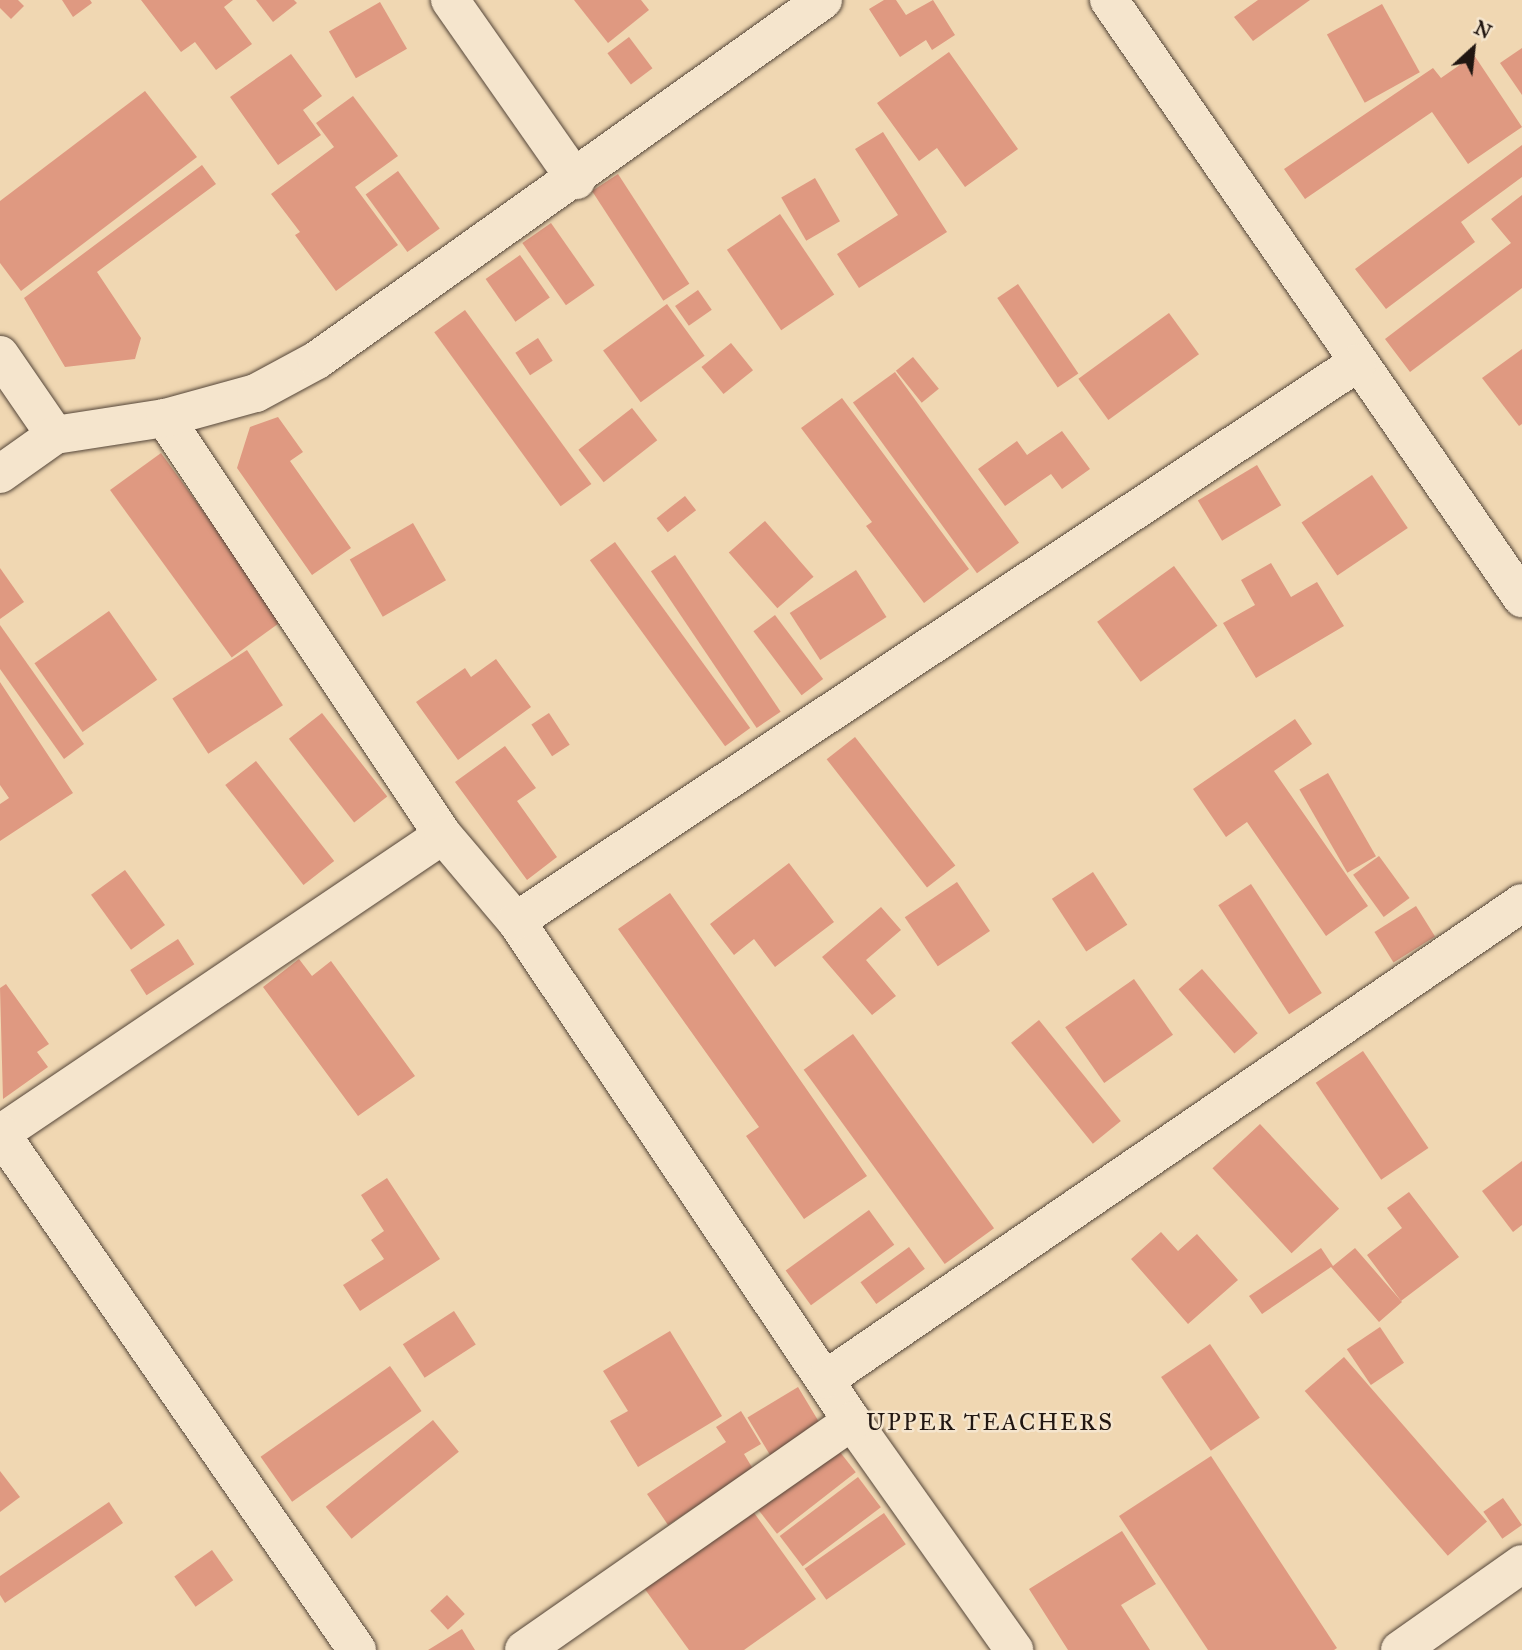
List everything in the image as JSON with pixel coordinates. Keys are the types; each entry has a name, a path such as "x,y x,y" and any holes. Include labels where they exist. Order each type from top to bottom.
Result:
{"street":[{"path":"450,0 576,180"},
{"path":"0,474 54,435 165,418 256,393 317,360 576,180 823,0"},
{"path":"1110,0 1357,363 1522,598"},
{"path":"0,355 54,435"},
{"path":"516,921 1357,363"},
{"path":"165,418 443,835 516,921 852,1421 1014,1650"},
{"path":"357,1650 0,1134 443,835"},
{"path":"826,1379 1522,903"},
{"path":"524,1650 852,1421"},
{"path":"1400,1650 1522,1564"}],"building":[{"path":"0,0 18,0 24,6 11,19 0,8"},
{"path":"62,0 90,0 92,3 73,17"},
{"path":"141,0 233,0 224,7 252,44 216,70 195,42 181,52"},
{"path":"256,0 294,0 297,3 273,22"},
{"path":"574,0 641,0 649,10 608,43"},
{"path":"884,0 896,0 906,15 933,0 955,35 932,50 926,40 900,57 869,9"},
{"path":"1258,0 1310,0 1253,41 1234,17"},
{"path":"380,2 407,49 356,78 329,32"},
{"path":"1382,4 1420,72 1365,103 1327,35"},
{"path":"629,37 652,68 631,84 607,53"},
{"path":"1522,48 1522,95 1500,63"},
{"path":"949,52 1018,149 965,187 937,148 919,161 877,103"},
{"path":"291,54 322,96 303,110 321,135 278,165 230,97"},
{"path":"1474,55 1522,127 1468,164 1432,112 1305,199 1284,169 1433,68 1441,78"},
{"path":"145,91 197,157 21,291 0,263 0,201"},
{"path":"353,96 398,156 355,187 398,245 336,291 295,235 300,232 271,194 334,147 316,123"},
{"path":"883,132 947,232 859,288 837,254 898,215 855,149"},
{"path":"1522,145 1522,177 1461,222 1475,242 1386,309 1355,269"},
{"path":"202,165 216,184 97,272 141,338 135,359 65,367 24,298"},
{"path":"398,171 440,228 407,252 366,195"},
{"path":"618,174 689,284 663,301 592,191"},
{"path":"815,178 840,221 806,241 781,198"},
{"path":"1522,195 1522,288 1410,372 1385,339 1511,243 1491,219"},
{"path":"780,214 834,294 781,330 727,250"},
{"path":"551,223 595,285 566,305 522,243"},
{"path":"520,255 550,298 515,322 486,279"},
{"path":"1018,284 1078,374 1058,388 997,298"},
{"path":"698,290 712,310 689,326 675,306"},
{"path":"667,304 705,356 641,402 603,350"},
{"path":"465,310 591,484 561,506 434,332"},
{"path":"1169,313 1199,354 1108,420 1078,379"},
{"path":"538,338 553,361 530,375 515,353"},
{"path":"731,343 753,370 723,394 701,367"},
{"path":"1522,349 1522,424 1519,426 1482,378"},
{"path":"913,357 939,389 922,403 896,371"},
{"path":"895,372 1019,543 977,573 853,403"},
{"path":"842,398 969,569 924,603 866,526 872,522 801,428"},
{"path":"632,408 657,440 604,482 578,450"},
{"path":"278,417 303,452 290,461 351,548 312,575 237,468 250,427"},
{"path":"1062,431 1090,469 1062,489 1051,474 1005,506 978,469 1017,441 1027,455"},
{"path":"161,453 283,620 232,657 110,490"},
{"path":"1257,465 1281,505 1222,541 1198,501"},
{"path":"1372,475 1408,528 1337,576 1302,523"},
{"path":"685,496 696,510 668,532 657,518"},
{"path":"765,521 814,577 777,608 729,552"},
{"path":"413,523 446,580 383,617 350,560"},
{"path":"615,542 750,728 725,746 590,560"},
{"path":"675,555 781,712 757,728 651,571"},
{"path":"1271,563 1291,597 1317,582 1344,626 1256,678 1223,623 1255,605 1241,580"},
{"path":"1174,566 1217,626 1141,682 1097,622"},
{"path":"0,568 24,602 0,619"},
{"path":"856,570 886,617 820,660 790,613"},
{"path":"109,611 157,680 83,732 34,663"},
{"path":"775,615 823,679 802,695 753,631"},
{"path":"0,625 84,744 64,759 0,669"},
{"path":"247,650 283,705 208,754 172,698"},
{"path":"496,659 531,707 458,760 416,702 465,668 471,677"},
{"path":"0,682 73,793 0,841 0,804 9,798 0,785"},
{"path":"322,713 387,797 354,822 289,739"},
{"path":"549,713 570,745 552,756 531,724"},
{"path":"1295,719 1312,744 1274,771 1368,906 1326,936 1247,822 1226,837 1193,789"},
{"path":"855,737 955,865 927,888 827,759"},
{"path":"505,746 536,788 517,801 557,857 527,880 455,782"},
{"path":"256,761 334,861 303,885 225,785"},
{"path":"1328,773 1376,856 1347,873 1299,789"},
{"path":"1379,856 1410,898 1384,917 1353,875"},
{"path":"789,863 834,922 775,967 754,939 734,955 710,924"},
{"path":"125,870 165,925 131,950 91,895"},
{"path":"1093,872 1127,925 1086,952 1052,899"},
{"path":"957,882 990,931 938,966 905,917"},
{"path":"1251,884 1322,993 1289,1014 1218,905"},
{"path":"670,893 867,1176 804,1219 746,1136 759,1127 618,929"},
{"path":"1416,906 1435,937 1394,962 1374,932"},
{"path":"881,907 901,930 866,960 896,996 872,1015 822,957"},
{"path":"178,939 194,964 147,995 130,970"},
{"path":"299,959 312,976 331,961 415,1076 358,1116 263,987"},
{"path":"1202,969 1258,1033 1234,1053 1179,989"},
{"path":"1134,979 1173,1035 1104,1083 1065,1027"},
{"path":"6,984 49,1044 37,1052 48,1067 3,1099 0,988"},
{"path":"1039,1020 1121,1121 1093,1144 1011,1043"},
{"path":"853,1034 994,1228 945,1264 804,1070"},
{"path":"1363,1051 1428,1148 1381,1180 1316,1083"},
{"path":"1260,1124 1339,1209 1292,1253 1212,1168"},
{"path":"1522,1161 1522,1225 1513,1232 1482,1191"},
{"path":"387,1178 440,1259 360,1311 343,1285 384,1259 371,1240 384,1231 361,1195"},
{"path":"1409,1192 1459,1257 1401,1301 1367,1255 1402,1228 1387,1208"},
{"path":"869,1210 894,1245 811,1305 786,1271"},
{"path":"1161,1232 1178,1251 1197,1234 1238,1280 1188,1324 1131,1259"},
{"path":"909,1247 925,1269 876,1304 860,1282"},
{"path":"1321,1248 1333,1266 1355,1248 1402,1302 1379,1322 1331,1267 1262,1314 1249,1296"},
{"path":"454,1311 476,1345 425,1378 403,1344"},
{"path":"1380,1327 1404,1363 1371,1385 1347,1349"},
{"path":"670,1331 722,1416 638,1467 610,1421 628,1411 603,1371"},
{"path":"1210,1344 1260,1418 1211,1451 1161,1377"},
{"path":"1344,1357 1487,1522 1448,1556 1305,1391"},
{"path":"390,1366 422,1411 292,1502 261,1457"},
{"path":"798,1387 824,1431 774,1461 747,1417"},
{"path":"741,1411 761,1444 744,1454 753,1469 668,1525 647,1494 726,1442 716,1427"},
{"path":"433,1420 459,1452 352,1539 326,1507"},
{"path":"833,1443 856,1472 777,1534 754,1505"},
{"path":"1211,1456 1337,1648 1334,1650 1208,1650 1119,1516"},
{"path":"0,1471 20,1497 0,1512"},
{"path":"858,1477 881,1507 803,1566 780,1536"},
{"path":"1503,1498 1522,1525 1502,1539 1483,1512"},
{"path":"109,1502 123,1523 5,1603 0,1595 0,1576"},
{"path":"747,1503 816,1599 744,1650 689,1650 639,1581"},
{"path":"884,1513 906,1544 826,1600 805,1569"},
{"path":"1122,1531 1156,1584 1121,1605 1150,1650 1068,1650 1029,1589"},
{"path":"212,1550 233,1580 196,1607 174,1576"},
{"path":"447,1595 465,1614 448,1630 430,1611"},
{"path":"462,1629 475,1650 428,1650"}],"district":[{"name":"UPPER TEACHERS","path":"990,1423"}]}
